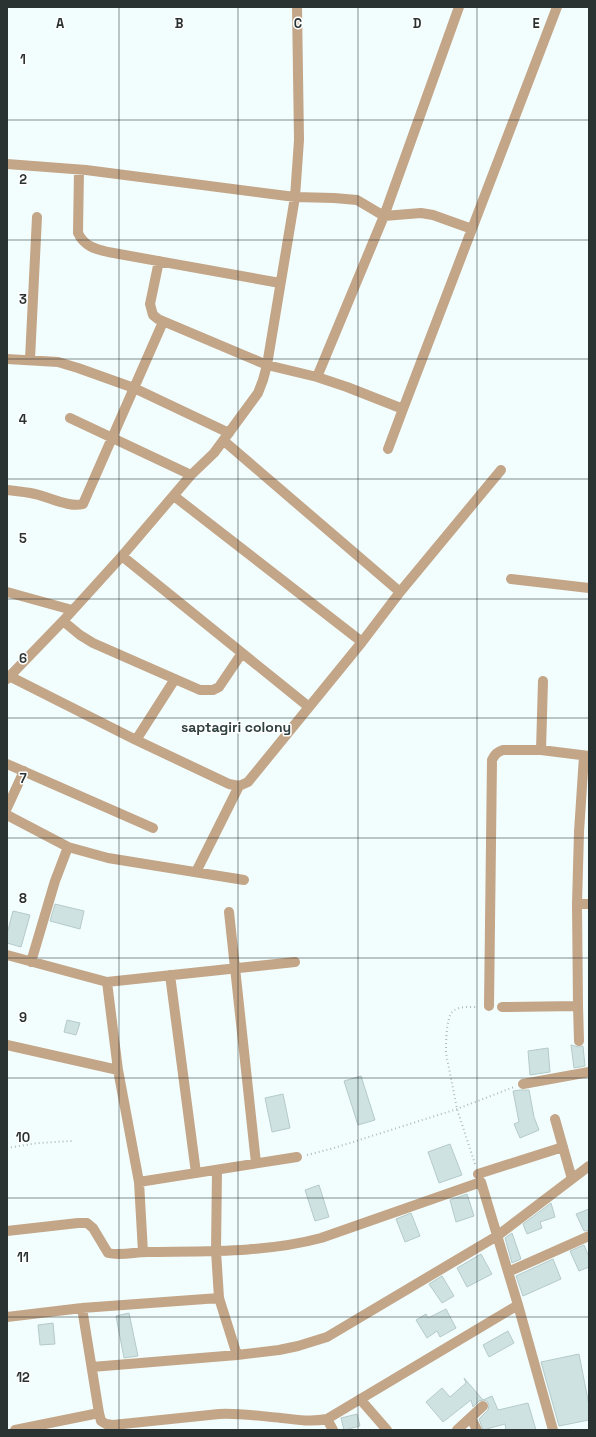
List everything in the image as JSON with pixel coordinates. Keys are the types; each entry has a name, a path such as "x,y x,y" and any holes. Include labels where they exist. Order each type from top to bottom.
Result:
{"street":[{"path":"298,7 299,140 295,197 267,365 258,393 214,453 191,475 122,556 63,621 8,678 229,784 239,786 248,782 362,642 400,592 501,470"},
{"path":"317,377 384,216 459,7"},
{"path":"388,448 556,7"},
{"path":"7,164 79,170 295,197 357,200 384,216 421,213 433,215 472,229"},
{"path":"79,170 78,233 87,245 95,249 280,283"},
{"path":"30,360 37,217"},
{"path":"159,261 150,304 153,315 163,322 267,365 347,386 403,409"},
{"path":"7,490 34,494 71,504 83,504 163,322"},
{"path":"7,359 58,362 78,368 134,388 226,437 400,592"},
{"path":"70,418 191,475"},
{"path":"174,496 362,642"},
{"path":"122,556 309,707"},
{"path":"510,579 589,588"},
{"path":"7,592 72,610"},
{"path":"63,621 80,635 93,643 200,690 213,690 219,687 242,653"},
{"path":"136,740 175,679"},
{"path":"541,750 543,681"},
{"path":"489,1006 492,760 495,754 503,750 541,750 587,756 584,832 577,904 579,1041"},
{"path":"7,764 153,828"},
{"path":"7,808 24,771"},
{"path":"196,872 239,786"},
{"path":"7,815 68,847 108,858 244,880"},
{"path":"31,962 55,880 68,847"},
{"path":"577,904 589,904"},
{"path":"229,912 256,1164"},
{"path":"7,955 107,982 295,962"},
{"path":"170,975 196,1173"},
{"path":"107,982 118,1070 139,1182 143,1252"},
{"path":"502,1007 578,1006"},
{"path":"7,1045 118,1070"},
{"path":"523,1084 589,1072"},
{"path":"555,1119 572,1179"},
{"path":"478,1174 563,1147"},
{"path":"139,1182 297,1157"},
{"path":"92,1367 279,1350 327,1337 497,1236 589,1166"},
{"path":"217,1170 216,1251 218,1298 237,1355"},
{"path":"7,1231 87,1223 93,1228 108,1253 115,1254 216,1251 282,1247 321,1238 481,1182 518,1305 553,1430"},
{"path":"508,1272 589,1236"},
{"path":"7,1317 82,1308 218,1298"},
{"path":"82,1308 101,1421 106,1424 133,1427 219,1414 237,1413 306,1421 327,1419 518,1305"},
{"path":"360,1398 387,1430"},
{"path":"457,1430 483,1406"},
{"path":"15,1430 100,1412"},
{"path":"471,1418 477,1430"},
{"path":"327,1419 332,1430"}],"path":[{"path":"478,1174 458,1108 446,1052 450,1016 454,1010 489,1006"},
{"path":"297,1157 334,1148 458,1108 523,1084"},
{"path":"7,1148 72,1141"}],"building":[{"path":"55,904 84,911 80,929 50,921"},
{"path":"13,911 30,915 21,947 7,943 7,934"},
{"path":"67,1020 80,1023 76,1035 64,1032"},
{"path":"571,1045 579,1047 583,1046 585,1066 574,1068"},
{"path":"548,1048 550,1072 530,1075 528,1051"},
{"path":"361,1076 375,1120 358,1125 344,1081"},
{"path":"529,1090 534,1117 539,1130 520,1138 514,1124 519,1122 513,1091"},
{"path":"283,1094 290,1128 272,1132 265,1098"},
{"path":"450,1144 462,1175 439,1183 428,1152"},
{"path":"319,1185 329,1217 315,1221 305,1190"},
{"path":"467,1194 474,1216 456,1222 450,1200"},
{"path":"551,1203 555,1217 540,1222 542,1228 527,1234 523,1224"},
{"path":"589,1209 589,1230 584,1231 576,1214"},
{"path":"411,1213 420,1236 405,1242 396,1219"},
{"path":"512,1233 521,1259 512,1263 505,1238"},
{"path":"584,1245 589,1257 589,1267 579,1271 570,1251"},
{"path":"481,1254 492,1274 467,1287 457,1268"},
{"path":"553,1259 561,1279 523,1296 516,1276"},
{"path":"442,1276 454,1296 442,1303 429,1284"},
{"path":"446,1309 456,1328 440,1337 437,1331 427,1338 416,1320 426,1314 428,1318"},
{"path":"129,1313 138,1356 124,1358 116,1316"},
{"path":"53,1323 55,1344 40,1345 38,1325"},
{"path":"508,1331 514,1343 489,1357 483,1345"},
{"path":"579,1354 589,1405 589,1420 559,1426 541,1362"},
{"path":"464,1378 483,1400 479,1401 473,1407 471,1400 443,1422 426,1402 442,1388 450,1397 466,1383"},
{"path":"492,1396 498,1410 528,1403 536,1430 506,1430 505,1424 483,1430 479,1419 488,1410 489,1405 487,1401 483,1400"},
{"path":"357,1414 360,1426 344,1430 341,1418"}],"district":[{"name":"saptagiri colony","path":"236,727"}]}
